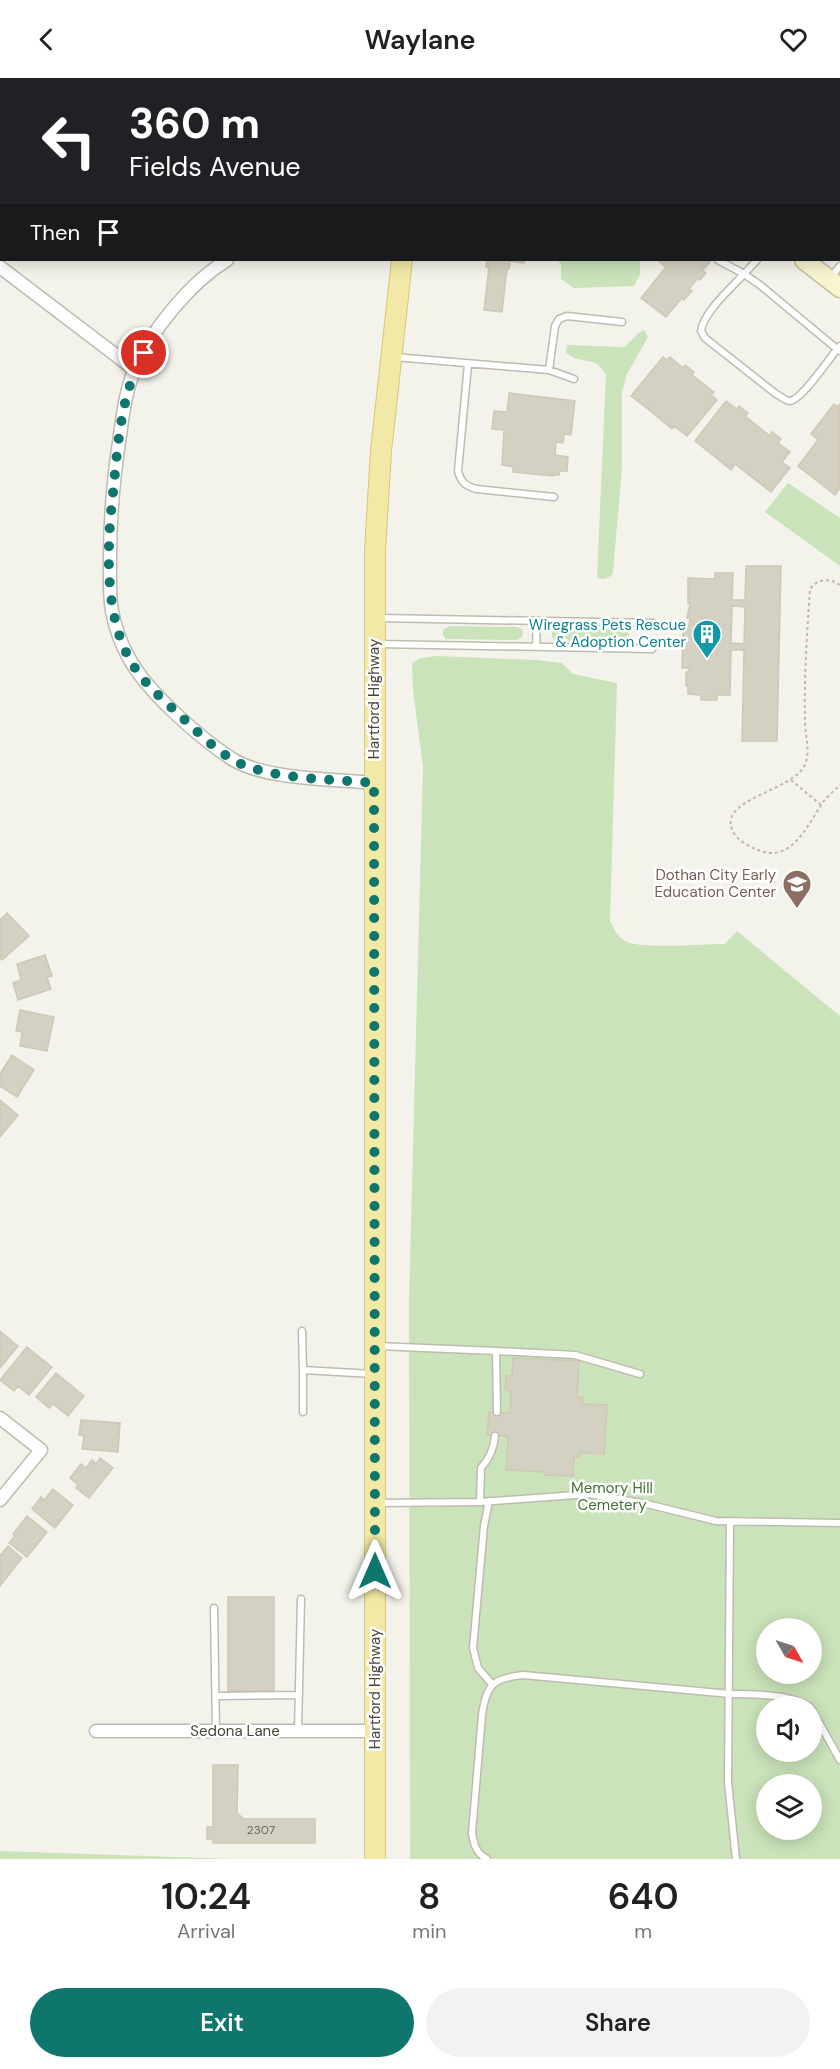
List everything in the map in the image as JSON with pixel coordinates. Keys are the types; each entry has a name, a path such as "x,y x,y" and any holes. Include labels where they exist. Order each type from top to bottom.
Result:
{"main road":[{"name":"Hartford Highway","path":"375,1859 375,551 390,357 402,261"},
{"path":"806,261 836,278"}],"street":[{"path":"225,261 210,270 183,296 153,336 135,369 124,405 117,453 110,538 112,610 119,637 129,659 158,695 201,735 232,759 250,768 272,773 374,783"},
{"path":"0,267 135,369"},
{"path":"0,1418 41,1450 0,1500"},
{"name":"Sedona Lane","path":"96,1731 375,1731"}],"lane":[{"path":"720,261 744,274 760,285 839,349 801,394 793,400 787,401 705,338 701,331 702,324 744,274 756,261"},
{"path":"549,370 555,326 559,319 567,316 622,322"},
{"path":"390,357 549,370 574,379"},
{"path":"468,364 458,471 460,480 468,487 477,489 554,498"},
{"path":"375,618 653,623"},
{"path":"536,647 537,621"},
{"path":"374,644 652,649"},
{"path":"302,1331 303,1412"},
{"path":"374,1346 574,1355 640,1374"},
{"path":"496,1351 497,1412"},
{"path":"303,1370 374,1374"},
{"path":"480,1502 481,1468 489,1459 494,1448 495,1436"},
{"path":"374,1503 480,1502 589,1494 647,1504 717,1521 840,1522"},
{"path":"489,1501 484,1526 473,1648 478,1668 492,1684"},
{"path":"730,1521 728,1782 736,1859"},
{"path":"298,1731 301,1599"},
{"path":"214,1608 216,1731"},
{"path":"487,1859 481,1856 474,1846 472,1833 484,1698 492,1684 507,1677 523,1675 757,1696"},
{"path":"216,1696 299,1695"},
{"path":"822,1728 840,1760"}],"path":[{"path":"840,585 824,580 818,581 810,589 805,721 807,759 803,768 791,780 746,801 736,809 731,820 732,827 739,840 752,848 766,853 786,851 806,828 821,805 840,785"},
{"path":"791,780 821,805"}],"green space":[{"path":"558,261 640,261 640,275 634,286 574,288 561,279 561,264"},
{"path":"644,330 648,337 627,374 622,392 622,468 613,572 611,576 604,579 597,578 606,374 596,363 574,358 566,353 567,345 624,347"},
{"path":"788,483 840,518 840,566 765,512"},
{"path":"449,626 517,627 522,629 523,634 517,640 446,639 443,630"},
{"path":"558,628 622,629 629,635 627,640 622,642 555,641 552,632"},
{"name":"Memory Hill Cemetery","path":"437,656 536,660 562,663 573,674 617,683 610,921 617,933 627,942 674,946 725,944 737,931 840,1016 840,1859 410,1859 409,1300 423,767 413,690 412,663 421,658"},
{"path":"0,1851 235,1859 0,1859"}],"building":[{"path":"487,261 510,261 502,312 484,310 489,267 486,267"},
{"path":"658,261 710,262 703,270 706,273 700,280 698,278 689,289 692,291 684,300 682,298 666,317 641,298 666,267"},
{"path":"663,357 667,360 670,357 683,368 685,365 694,372 692,375 714,392 711,395 717,400 687,436 674,426 672,429 649,410 650,407 648,409 631,396"},
{"path":"509,393 575,401 571,435 564,434 563,443 556,442 555,455 568,457 567,471 560,471 559,475 553,476 513,472 513,467 502,465 504,430 492,429 494,411 507,412"},
{"path":"726,401 737,409 739,406 748,413 745,416 770,436 772,432 781,439 778,443 790,452 782,462 790,468 771,492 735,464 731,470 695,441"},
{"path":"834,404 838,407 840,404 840,488 835,495 798,466 818,440 811,434"},
{"name":"Wiregrass Pets Rescue & Adoption Center","path":"746,566 781,566 777,741 742,741 744,650 731,650 730,695 717,695 717,700 701,700 701,695 688,694 688,686 686,686 686,672 689,672 689,668 682,668 683,625 689,625 690,618 687,618 690,603 688,603 688,578 715,579 715,573 733,573 732,600 745,600","holes":["732,606 745,607 744,644 731,643"]},
{"path":"7,913 29,936 2,960 0,958 0,920"},
{"path":"45,955 52,976 47,977 51,989 18,1000 13,983 21,980 17,964"},
{"path":"20,1010 54,1017 47,1051 20,1046 22,1032 16,1031"},
{"path":"12,1055 34,1070 17,1097 0,1086 0,1074"},
{"path":"0,1100 18,1115 0,1137"},
{"path":"0,1331 18,1346 0,1368"},
{"path":"27,1347 52,1367 29,1395 18,1386 14,1391 0,1380"},
{"path":"513,1358 579,1361 577,1397 583,1397 582,1404 607,1405 604,1454 580,1452 579,1458 574,1457 573,1476 506,1470 508,1436 487,1435 489,1412 510,1413 511,1391 505,1390 506,1376 512,1376"},
{"path":"56,1373 84,1396 68,1416 53,1404 49,1408 36,1397"},
{"path":"81,1420 120,1423 118,1452 82,1449 84,1436 79,1435"},
{"path":"100,1458 113,1468 89,1498 76,1488 78,1485 70,1478 81,1464 86,1468 92,1460 96,1464"},
{"path":"53,1489 73,1505 55,1528 32,1509 41,1497 44,1500"},
{"path":"27,1516 47,1532 27,1557 9,1543"},
{"path":"8,1546 22,1558 0,1586 0,1556"},
{"path":"228,1597 274,1597 274,1691 228,1691"},
{"path":"213,1765 238,1765 237,1813 244,1819 315,1819 315,1843 213,1843 213,1839 207,1839 207,1827 213,1827"}],"place":[{"name":"Wiregrass Pets Rescue & Adoption Center","path":"707,660"},
{"name":"Dothan City Early Education Center","path":"797,910"}],"route":[{"path":"144,353 135,369 124,405 117,453 110,538 112,610 119,637 129,659 158,695 201,735 232,759 250,768 272,773 374,783 375,1571"}]}
